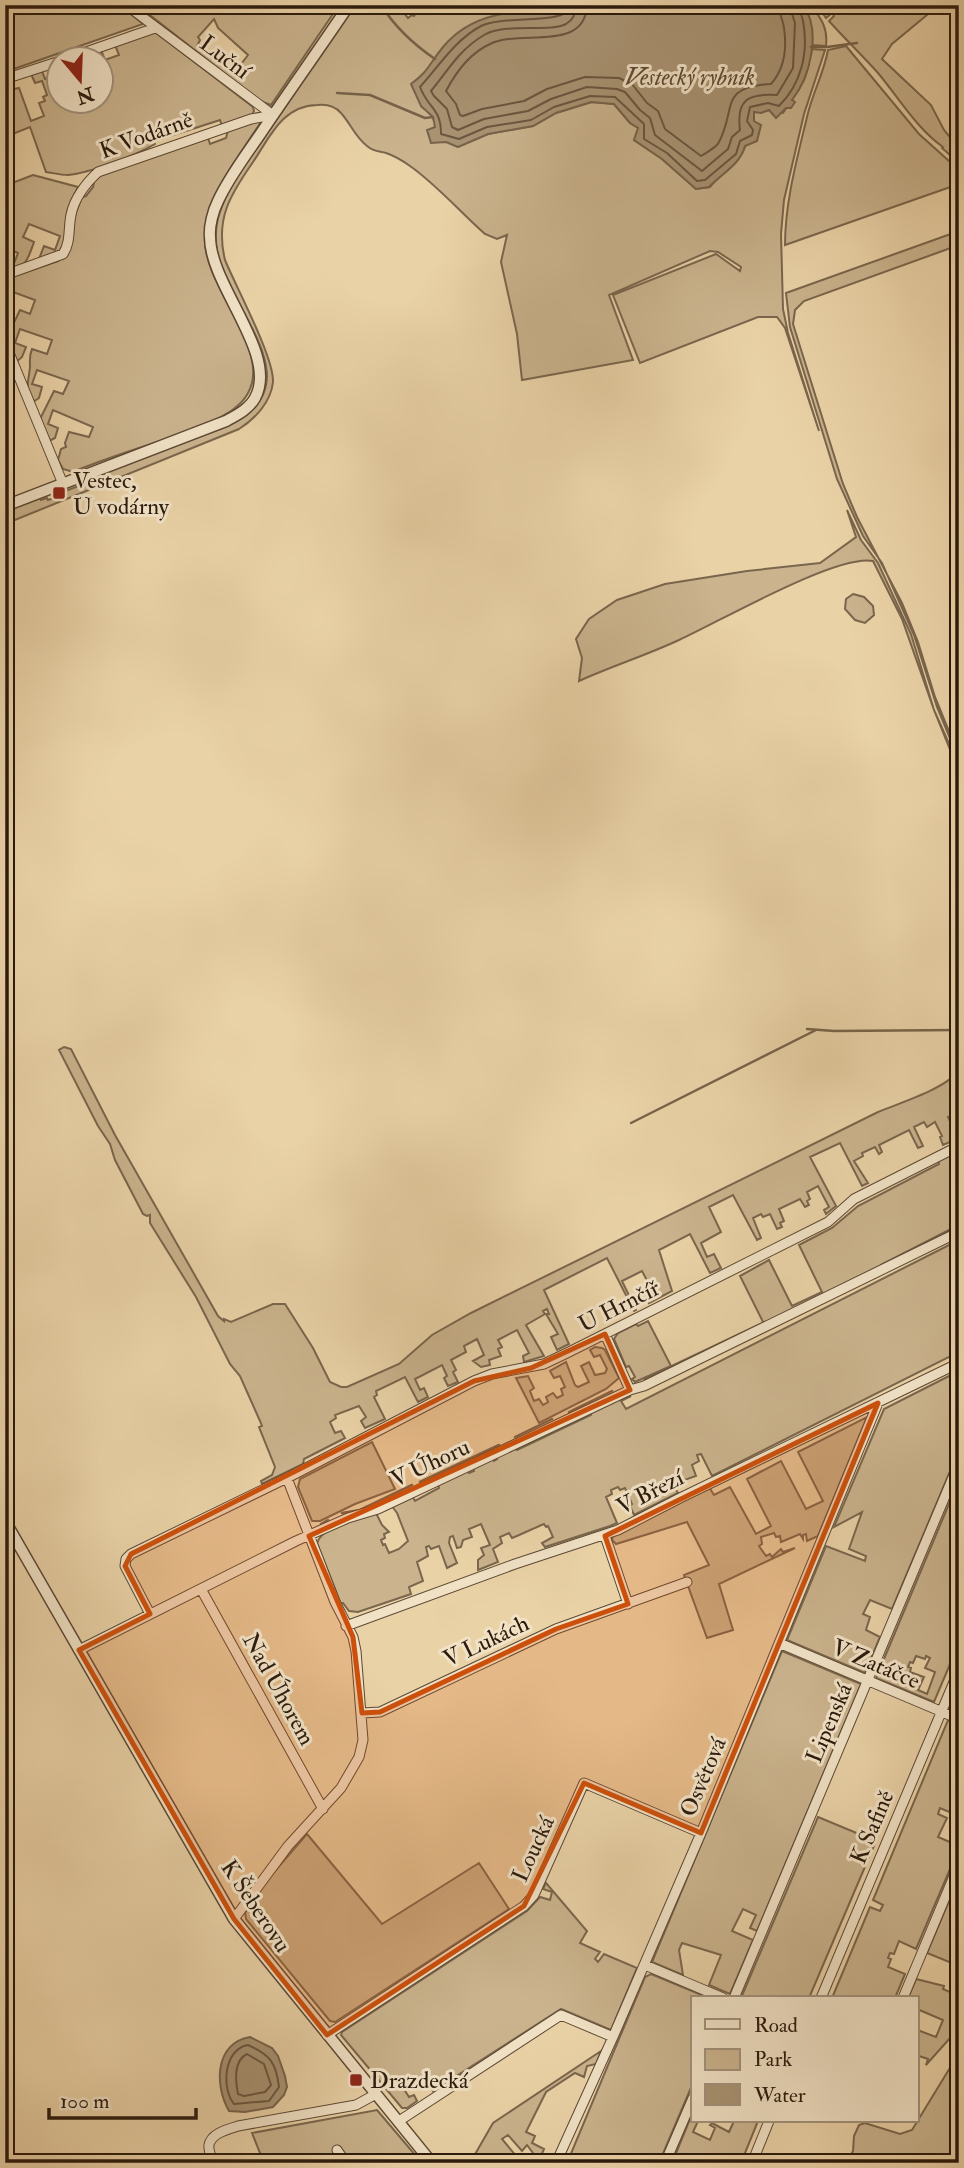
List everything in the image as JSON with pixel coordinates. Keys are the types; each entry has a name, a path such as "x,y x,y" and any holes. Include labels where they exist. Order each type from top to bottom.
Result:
{"street":[{"path":"5,506 226,421 246,409 256,397 260,367 211,257 209,235 217,202 349,5"},
{"name":"Luční","path":"133,10 273,115"},
{"path":"102,46 155,28"},
{"path":"5,79 46,65"},
{"name":"K Vodárně","path":"5,275 63,254 69,239 74,206 97,172 251,119 273,115"},
{"path":"5,343 63,484"},
{"name":"U Hrnčíř","path":"150,1614 125,1566 126,1559 131,1554 287,1478 474,1381 492,1374 544,1364 606,1334 828,1222 854,1199 959,1146"},
{"name":"V Úhoru","path":"79,1650 309,1536 348,1518 378,1509 630,1390 644,1387 959,1232"},
{"path":"606,1334 630,1390"},
{"name":"V Březí","path":"346,1626 515,1564 605,1536 959,1363"},
{"name":"Osvětová","path":"556,2163 701,1833 878,1403"},
{"name":"Lipenská","path":"735,1996 959,1463"},
{"path":"234,1919 288,1846 341,1788 359,1758 363,1740 356,1651 287,1478"},
{"name":"K Šeberovu","path":"5,1521 234,1919 432,2163"},
{"path":"605,1536 628,1604"},
{"name":"V Lukách","path":"362,1713 380,1712 556,1629 687,1582"},
{"name":"Nad Úhorem","path":"201,1588 323,1809"},
{"name":"V Zatáčce","path":"779,1643 959,1719"},
{"name":"K Safině","path":"822,1996 959,1670"},
{"name":"Loucká","path":"327,2035 524,1906 534,1895 584,1783 701,1833"},
{"path":"904,1996 959,1864"},
{"path":"645,1965 718,1996"},
{"path":"399,2122 561,2015 613,2037"},
{"path":"212,2163 209,2145 213,2137 223,2131 356,2105 376,2094"},
{"path":"666,2163 691,2103"},
{"path":"752,2163 769,2122"},
{"path":"337,2150 346,2163"}],"highlighted area":[{"path":"605,1334 630,1390 309,1536 353,1637 362,1713 380,1712 556,1629 628,1604 605,1536 878,1403 701,1833 584,1783 524,1906 327,2035 234,1919 79,1650 150,1614 125,1566 131,1554 474,1381 531,1368"}],"green space":[{"path":"5,5 136,5 130,13 143,24 80,46 46,46 46,58 5,72"},
{"path":"137,5 339,5 271,105 260,101","holes":["214,19 218,28 248,55 235,72 197,46 200,40 198,37"]},
{"path":"355,5 398,5 408,18 414,16 422,5 563,5 559,10 517,11 445,45 425,74 421,106 432,116 441,136 458,147 488,134 533,126 556,113 592,102 614,104 630,123 639,128 634,140 662,159 696,189 710,187 740,157 752,126 754,111 783,113 805,77 811,49 825,50 804,114 784,200 781,234 783,309 819,431 785,328 777,317 758,317 640,363 613,295 716,254 740,271 741,267 718,252 710,251 609,295 633,360 522,380 517,334 501,262 507,235 497,239 485,234 420,173 393,156 367,146 339,111 330,106 317,105 295,111 271,133 231,197 223,220 222,245 225,260 272,371 272,389 261,409 239,429 5,524 5,511 40,498 54,498 55,495 84,484 83,481 228,426 253,409 265,389 266,367 260,344 224,273 217,250 217,221 236,178"},
{"path":"803,5 811,5 821,20 826,34 826,46 811,45 808,11"},
{"path":"817,5 939,5 892,44 882,59 931,105 944,130 959,148 959,163 925,131 878,73 829,21 834,16 832,13 826,18"},
{"path":"155,32 253,107 254,111 252,115 222,126 220,120 155,141 155,144 125,158 88,171 68,175 46,172 30,127 5,137 5,83 11,81 14,89 19,88 31,121 44,116 39,103 45,101 43,97 46,96 46,116 116,116 116,56 119,55 115,45"},
{"path":"846,46 919,134 959,170 959,184 785,245 789,197 809,108 828,50"},
{"path":"42,71 46,92 42,81 35,83 31,74"},
{"path":"259,120 261,122 235,162 212,206 205,236 207,257 216,280 250,351 253,373 248,393 231,411 205,424 73,472 63,469 58,460 61,449 66,447 69,432 89,437 93,427 53,410 48,424 58,428 55,438 49,441 40,419 54,391 63,394 69,381 37,370 32,384 42,387 39,398 33,402 28,384 31,351 32,349 47,354 52,340 20,329 15,343 26,347 22,357 16,362 7,337 20,310 30,314 35,300 5,289 5,279 58,261 67,253 73,220 82,197 93,187 95,177 208,138 210,144 226,138 228,130"},
{"path":"33,175 78,187 67,212 65,244 61,251 39,259 44,246 55,250 60,236 29,224 23,237 34,242 27,259 22,265 5,272 5,263 13,266 18,253 5,247 5,181 7,185"},
{"path":"959,231 959,245 804,301 795,310 793,324 843,484 878,558 863,536 837,479 790,327 786,293"},
{"path":"847,510 861,540 878,563 911,634 934,710 902,619 873,561 856,562 806,578 655,651 579,681 582,658 576,639 589,619 617,600 665,584 820,563 856,537"},
{"path":"887,575 918,642 959,760 937,707 914,635"},
{"path":"853,594 864,597 873,606 874,615 865,623 855,620 845,609 846,599"},
{"path":"934,710 955,757 959,782 953,757"},
{"path":"64,1047 71,1049 115,1135 218,1316 231,1322 273,1304 285,1304 313,1348 330,1382 341,1387 347,1387 399,1364 432,1335 471,1313 878,1112 935,1088 954,1076 959,1069 959,1101 956,1102 959,1112 948,1117 954,1130 959,1128 959,1138 943,1145 935,1122 927,1127 924,1122 914,1127 923,1146 918,1148 909,1130 879,1145 882,1152 879,1154 875,1147 862,1153 863,1156 854,1161 868,1183 862,1186 840,1143 810,1157 836,1206 826,1214 824,1210 829,1207 818,1186 807,1192 809,1205 805,1207 800,1199 779,1209 784,1221 780,1223 782,1227 777,1229 770,1214 753,1218 761,1238 757,1240 733,1195 709,1207 721,1232 701,1243 707,1257 714,1254 721,1268 710,1273 690,1234 659,1250 672,1291 649,1303 645,1294 652,1290 642,1271 622,1281 636,1310 634,1311 607,1258 544,1290 569,1344 557,1350 551,1337 558,1334 546,1314 549,1314 547,1309 543,1311 545,1314 526,1325 544,1356 524,1362 523,1356 529,1353 517,1330 498,1340 502,1347 498,1349 501,1356 489,1360 490,1365 481,1367 473,1361 484,1355 477,1339 464,1346 466,1352 451,1360 458,1382 448,1386 442,1365 415,1379 420,1390 424,1388 428,1397 418,1402 405,1377 376,1391 377,1395 374,1397 385,1419 365,1428 361,1421 366,1417 359,1406 335,1415 336,1418 330,1422 335,1433 341,1431 345,1438 304,1459 303,1464 262,1484 261,1481 272,1475 275,1467 259,1427 262,1426 240,1376 230,1364 196,1297 150,1223 150,1215 143,1214 115,1160 110,1144 59,1050"},
{"path":"958,1151 959,1227 764,1324 740,1276 769,1260 792,1306 822,1292 799,1245 832,1228 858,1206 939,1164 938,1161"},
{"path":"959,1240 959,1352 712,1476 701,1454 697,1455 699,1461 692,1465 696,1476 673,1484 678,1493 634,1515 625,1488 611,1490 612,1494 606,1497 617,1523 610,1526 545,1547 542,1543 553,1537 548,1526 544,1524 512,1538 509,1533 500,1537 502,1543 493,1549 498,1562 478,1570 478,1560 484,1555 481,1548 490,1545 481,1524 469,1529 472,1537 463,1540 461,1547 457,1548 453,1536 450,1537 449,1543 457,1563 447,1568 439,1546 431,1549 426,1547 428,1556 417,1562 423,1581 409,1587 411,1594 358,1612 349,1611 341,1604 317,1543 320,1537 334,1527 376,1513 389,1532 384,1534 385,1538 381,1540 383,1545 385,1544 389,1553 399,1549 408,1541 391,1505 412,1496 415,1501 439,1488 438,1484 467,1470 469,1473 474,1471 472,1466 492,1459 494,1461 496,1456 522,1445 517,1450 591,1415 590,1411 622,1397 631,1396 621,1401 626,1409"},
{"path":"648,1321 671,1366 635,1382 632,1379 635,1377 629,1366 626,1367 614,1339 618,1333"},
{"path":"595,1347 605,1350 619,1378 606,1389 539,1423 516,1378 528,1376 534,1388 530,1391 534,1401 539,1399 543,1405 548,1402 546,1397 553,1393 557,1398 563,1395 561,1389 565,1387 560,1376 554,1378 550,1371 566,1362 578,1387 589,1382 581,1366 589,1362 595,1375 605,1373 607,1369 600,1355 594,1357 590,1350"},
{"path":"959,1371 959,1450 892,1609 870,1600 863,1614 870,1617 866,1630 880,1637 865,1673 787,1640 826,1546 865,1561 866,1556 849,1549 862,1512 834,1527 884,1409"},
{"path":"867,1417 818,1536 807,1541 806,1534 803,1539 800,1534 781,1542 780,1536 776,1537 774,1533 761,1537 762,1544 759,1546 766,1556 770,1554 772,1557 781,1549 783,1552 795,1548 719,1584 733,1630 707,1638 684,1575 709,1565 687,1522 616,1544 612,1540 613,1536 709,1487 714,1495 730,1487 756,1534 771,1526 747,1479 781,1461 806,1509 823,1501 798,1452"},
{"path":"372,1442 395,1489 320,1521 312,1521 298,1487 300,1479"},
{"path":"959,1480 959,1643 934,1702 876,1678","holes":["916,1656 925,1659 926,1656 930,1658 925,1668 935,1672 927,1694 918,1690 924,1677 910,1672 911,1668 908,1667"]},
{"path":"782,1651 861,1684 757,1931 750,1928 756,1915 743,1909 732,1931 753,1940 730,1994 709,1985 721,1955 682,1943 679,1950 683,1975 652,1962"},
{"path":"948,1720 959,1725 959,1816 940,1808 938,1814 947,1818 938,1837 959,1848 916,1949 899,1941 894,1954 890,1953 888,1967 905,1974 896,1996 833,1996 870,1907 880,1911 883,1905 873,1900"},
{"path":"818,1817 876,1841 810,1996 742,1996"},
{"path":"307,1834 382,1924 479,1863 509,1909 335,2022 330,2021 246,1919 245,1913 267,1880"},
{"path":"959,1877 959,1966 927,1953"},
{"path":"546,1883 587,1931 580,1943 600,1952 595,1959 598,1962 604,1954 637,1968 611,2030 561,2009 433,2091 425,2078 414,2078 402,2086 409,2097 414,2095 417,2101 407,2108 402,2108 341,2035 342,2032 527,1911 540,1897 550,1900 552,1892 543,1889"},
{"path":"651,1974 704,1996 691,1996 691,2088 659,2163 567,2163 645,1977"},
{"path":"916,1979 944,1986 943,1989 954,1994 959,1983 959,2028 926,2065 928,2059 918,2058 918,2028 936,2037 943,2020 918,2009 918,1996 909,1996"},
{"path":"601,2051 596,2064 587,2066 584,2077 575,2073 546,2092 526,2132 535,2136 532,2143 544,2149 539,2161 527,2145 522,2151 508,2135 502,2139 522,2163 470,2163 493,2123"},
{"path":"959,2053 959,2163 847,2163 853,2151 854,2136 859,2125 865,2123 900,2134 912,2130"},
{"path":"377,2110 422,2163 264,2163 252,2133"},
{"path":"691,2116 691,2122 698,2122 693,2132 710,2140 715,2128 710,2125 712,2123 729,2132 734,2122 758,2122 741,2163 672,2163"}],"water":[{"name":"Vestecký rybník","path":"563,5 803,5 812,28 811,54 804,79 792,100 795,102 791,108 786,108 776,118 769,110 754,112 754,121 761,125 757,141 745,146 735,164 709,187 696,189 662,159 634,140 638,128 630,123 614,104 591,102 556,113 533,126 488,134 458,147 446,142 431,143 427,130 435,127 433,117 421,106 411,84 443,47 455,35 481,20 526,11 558,10"},
{"path":"250,2037 272,2048 278,2056 287,2087 284,2095 273,2107 245,2112 229,2111 221,2089 221,2066 230,2047"}],"waterway":[{"path":"381,5 405,35 435,59"},
{"path":"811,47 857,43"},
{"path":"337,93 370,95 425,118 433,117"},
{"path":"807,1029 959,1030"},
{"path":"631,1123 816,1030"},
{"path":"881,1265 959,1225"},
{"path":"645,1379 765,1322"},
{"path":"569,1412 612,1391"},
{"path":"515,1437 552,1419"},
{"path":"420,1482 499,1445"},
{"path":"342,1513 360,1510 412,1485"},
{"path":"321,1524 328,1520"}],"place":[{"name":"Vestec, U vodárny","path":"59,493"},
{"name":"Drazdecká","path":"356,2080"}]}
